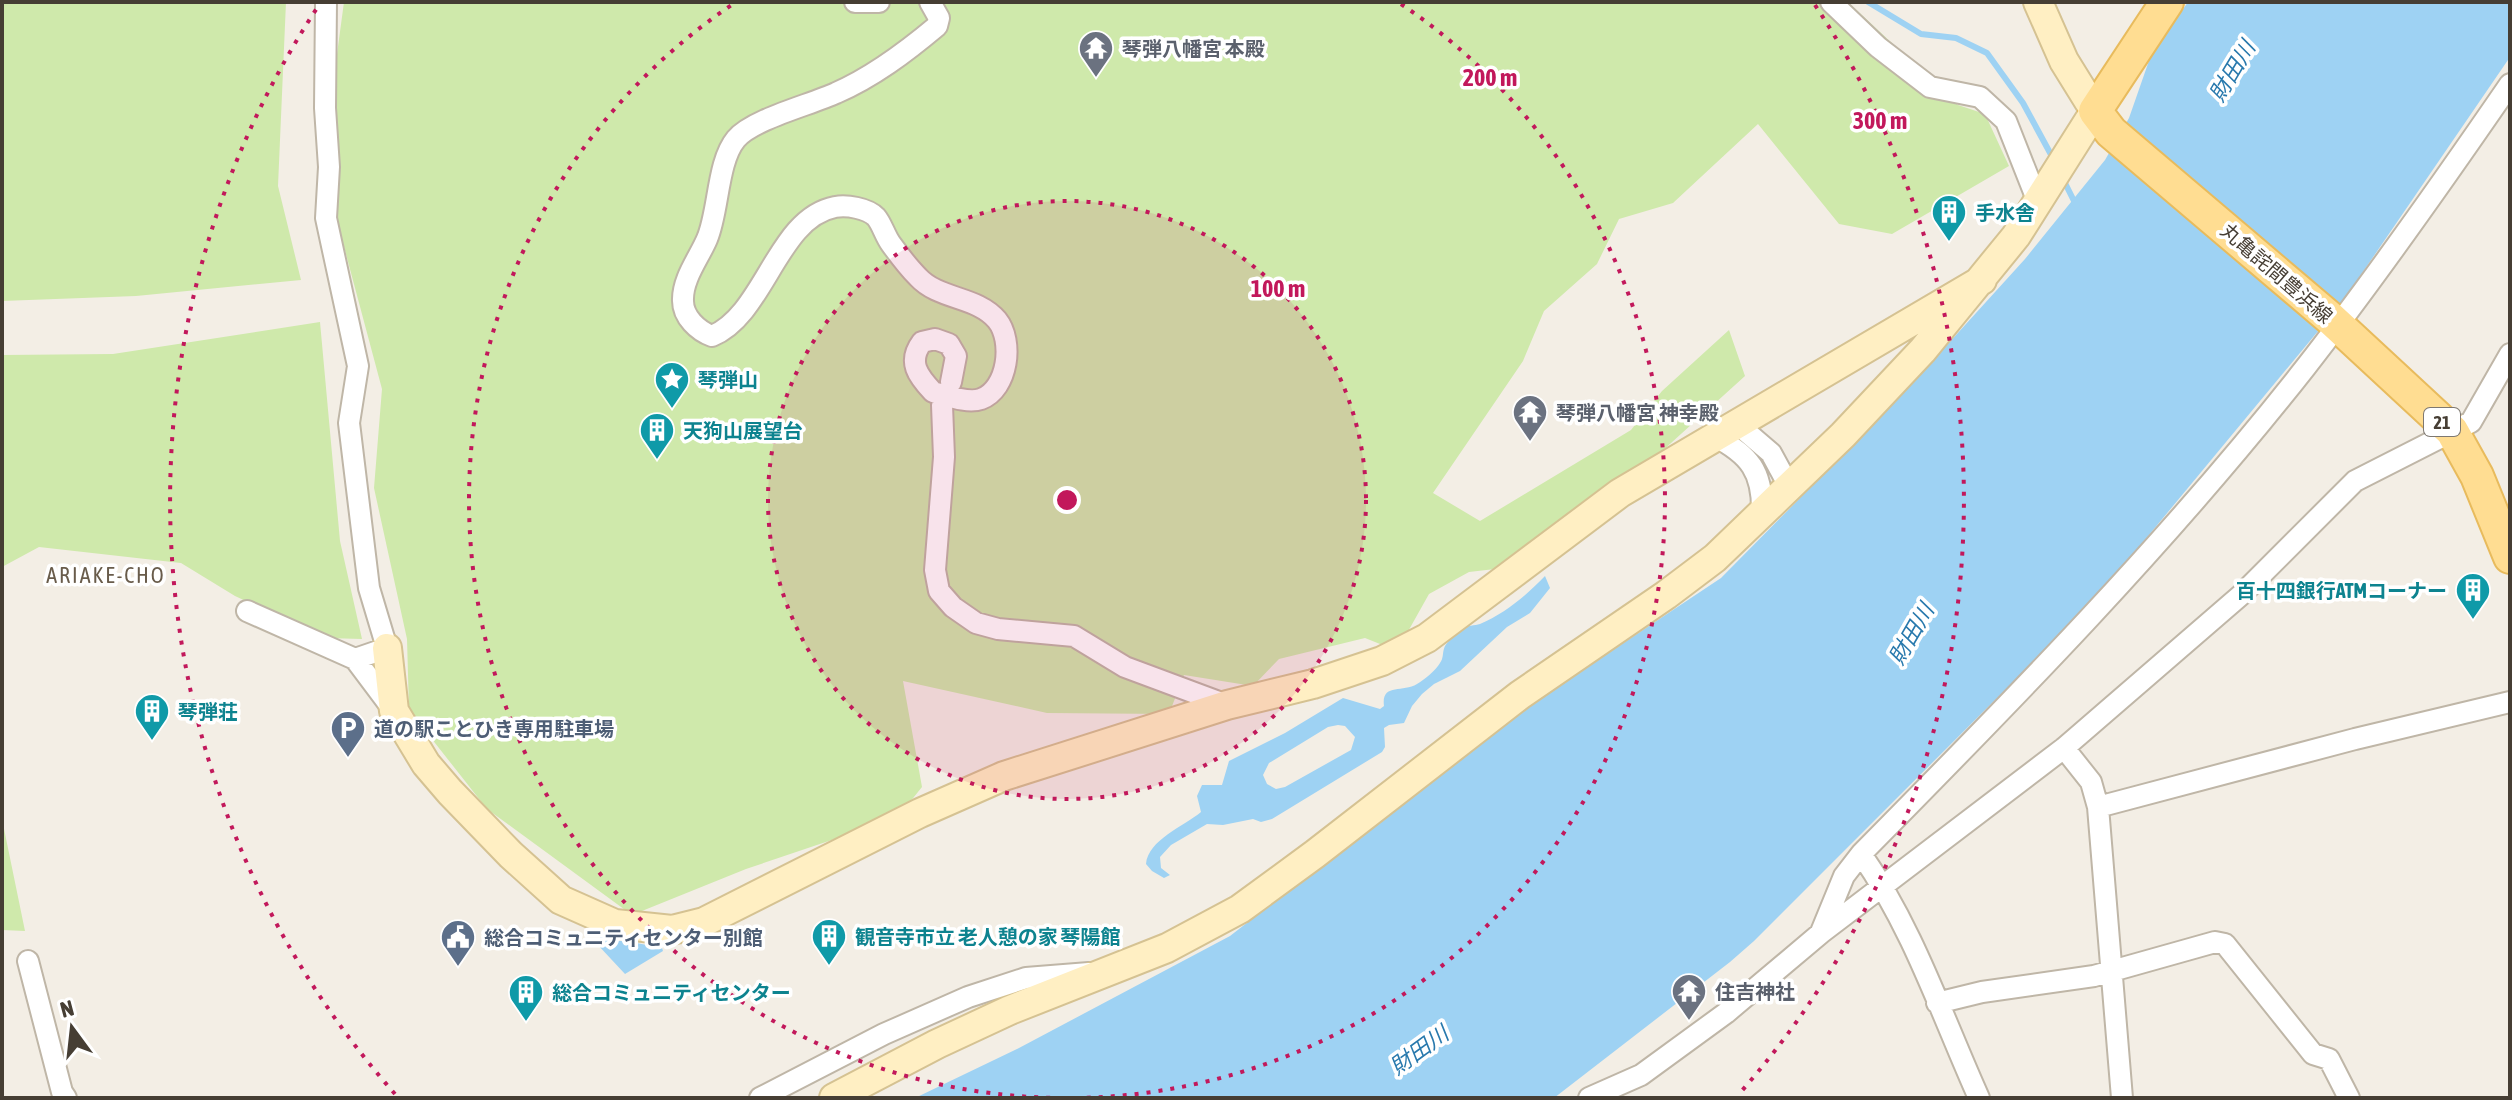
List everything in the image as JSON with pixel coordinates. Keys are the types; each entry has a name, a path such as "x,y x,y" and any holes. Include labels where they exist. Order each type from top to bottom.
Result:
{"main road":[{"path":"2103,121 2167,2"},
{"name":"丸亀詫間豊浜線","path":"2103,121 2334,322 2452,431 2477,476 2510,557"}],"street":[{"path":"326,2 325,108 329,167 326,218 358,366 349,423 369,588 387,648 394,711"},
{"path":"855,2 879,2"},
{"path":"930,2 939,18 937,26 897,59 838,93 769,119 735,140 712,227 684,289 683,303 686,315 702,333 712,336 721,333 732,326 743,312 796,231 812,218 834,207 855,207 875,216 890,243 918,278 934,291 987,310 999,322 1006,342 1004,375 992,392 978,400 933,392 915,367 915,352 922,342 935,339 949,344 956,356 951,382"},
{"path":"1831,2 1878,47 1930,87 1980,97 2006,121 2043,194"},
{"path":"834,1098 949,1038 1010,1010 1167,948 1240,909 1520,695 1715,558 1843,435 1923,350 1982,280 2070,150 2103,121 2064,61 2038,2"},
{"path":"1821,933 1844,876 1861,854 2015,697 2142,560 2304,369 2334,322 2428,204 2510,84"},
{"path":"247,611 355,659 394,711 426,764 511,855 561,900 615,924 672,930 704,922 920,813 1004,776 1227,705 1313,684 1382,661 1427,638 1620,493 1982,280"},
{"path":"1589,1098 1641,1075 1726,1013 1821,933 2064,748 2241,595 2355,481 2471,422 2510,354"},
{"path":"942,405 944,457 935,570 939,591 953,607 976,623 998,629 1074,636 1125,667 1227,705"},
{"path":"1725,429 1771,453 1789,486"},
{"path":"1725,429 1756,473 1762,492 1762,513"},
{"path":"355,659 387,648"},
{"path":"2098,807 2355,739 2510,702"},
{"path":"2064,748 2091,782 2098,807 2122,1098"},
{"path":"1861,854 1884,887 1979,1098"},
{"path":"1937,1003 1982,992 2094,976 2215,942 2225,944 2313,1054 2329,1059 2349,1098"},
{"path":"28,961 66,1098"},
{"path":"760,1098 884,1034 968,997 1026,978 1109,972"}],"green space":[{"path":"2,2 286,2 278,186 301,280 136,296 2,301"},
{"path":"344,2 1848,2 1958,105 1985,114 2009,166 1892,234 1839,224 1758,124 1673,203 1619,219 1597,264 1544,311 1523,361 1433,493 1480,521 1631,430 1662,391 1729,330 1745,376 1660,453 1495,569 1469,572 1429,594 1406,635 1385,646 1365,638 1279,659 1253,686 1184,675 1169,714 1047,713 903,681 922,787 897,818 746,869 632,915 487,809 409,710 407,639 374,488 382,389 335,213 337,54"},
{"path":"320,322 340,541 362,639 326,638 235,596 181,563 39,547 2,567 2,355 113,354"},
{"path":"2,819 25,931 2,930"}],"water":[{"name":"財田川","path":"2188,2 2510,2 2510,57 2343,301 2095,600 1730,962 1554,1098 915,1098 1019,1048 1230,936 1523,710 1721,578 1897,400 2025,259 2105,160 2129,118 2151,55"},
{"path":"1545,576 1550,588 1530,613 1507,627 1460,671 1422,694 1404,723 1384,728 1385,747 1382,752 1272,819 1207,824 1171,845 1160,857 1161,868 1170,875 1164,878 1146,864 1148,855 1160,841 1201,812 1197,796 1202,785 1222,785 1229,761 1285,733 1343,698 1380,709 1389,691 1411,687 1433,672 1441,661 1445,646 1460,629 1498,615","holes":["1345,726 1355,737 1351,750 1285,787 1276,789 1267,784 1263,775 1269,763 1328,727"]},
{"path":"601,936 662,948 663,951 625,974 597,944"}],"waterway":[{"path":"1868,2 1921,34 1956,38 1987,53 2023,103 2055,162"},
{"path":"2063,179 2076,205"}],"place":[{"name":"琴弾八幡宮 本殿","path":"1096,79"},
{"name":"手水舎","path":"1949,243"},
{"name":"琴弾山","path":"672,410"},
{"name":"琴弾八幡宮 神幸殿","path":"1530,443"},
{"name":"天狗山展望台","path":"657,461"},
{"name":"百十四銀行ATMコーナー","path":"2473,621"},
{"name":"琴弾荘","path":"152,742"},
{"name":"道の駅ことひき専用駐車場","path":"348,759"},
{"name":"観音寺市立 老人憩の家 琴陽館","path":"829,967"},
{"name":"総合コミュニティセンター別館","path":"458,968"},
{"name":"住吉神社","path":"1689,1022"},
{"name":"総合コミュニティセンター","path":"526,1023"}],"district":[{"name":"ARIAKE-CHO","path":"106,575"}]}
